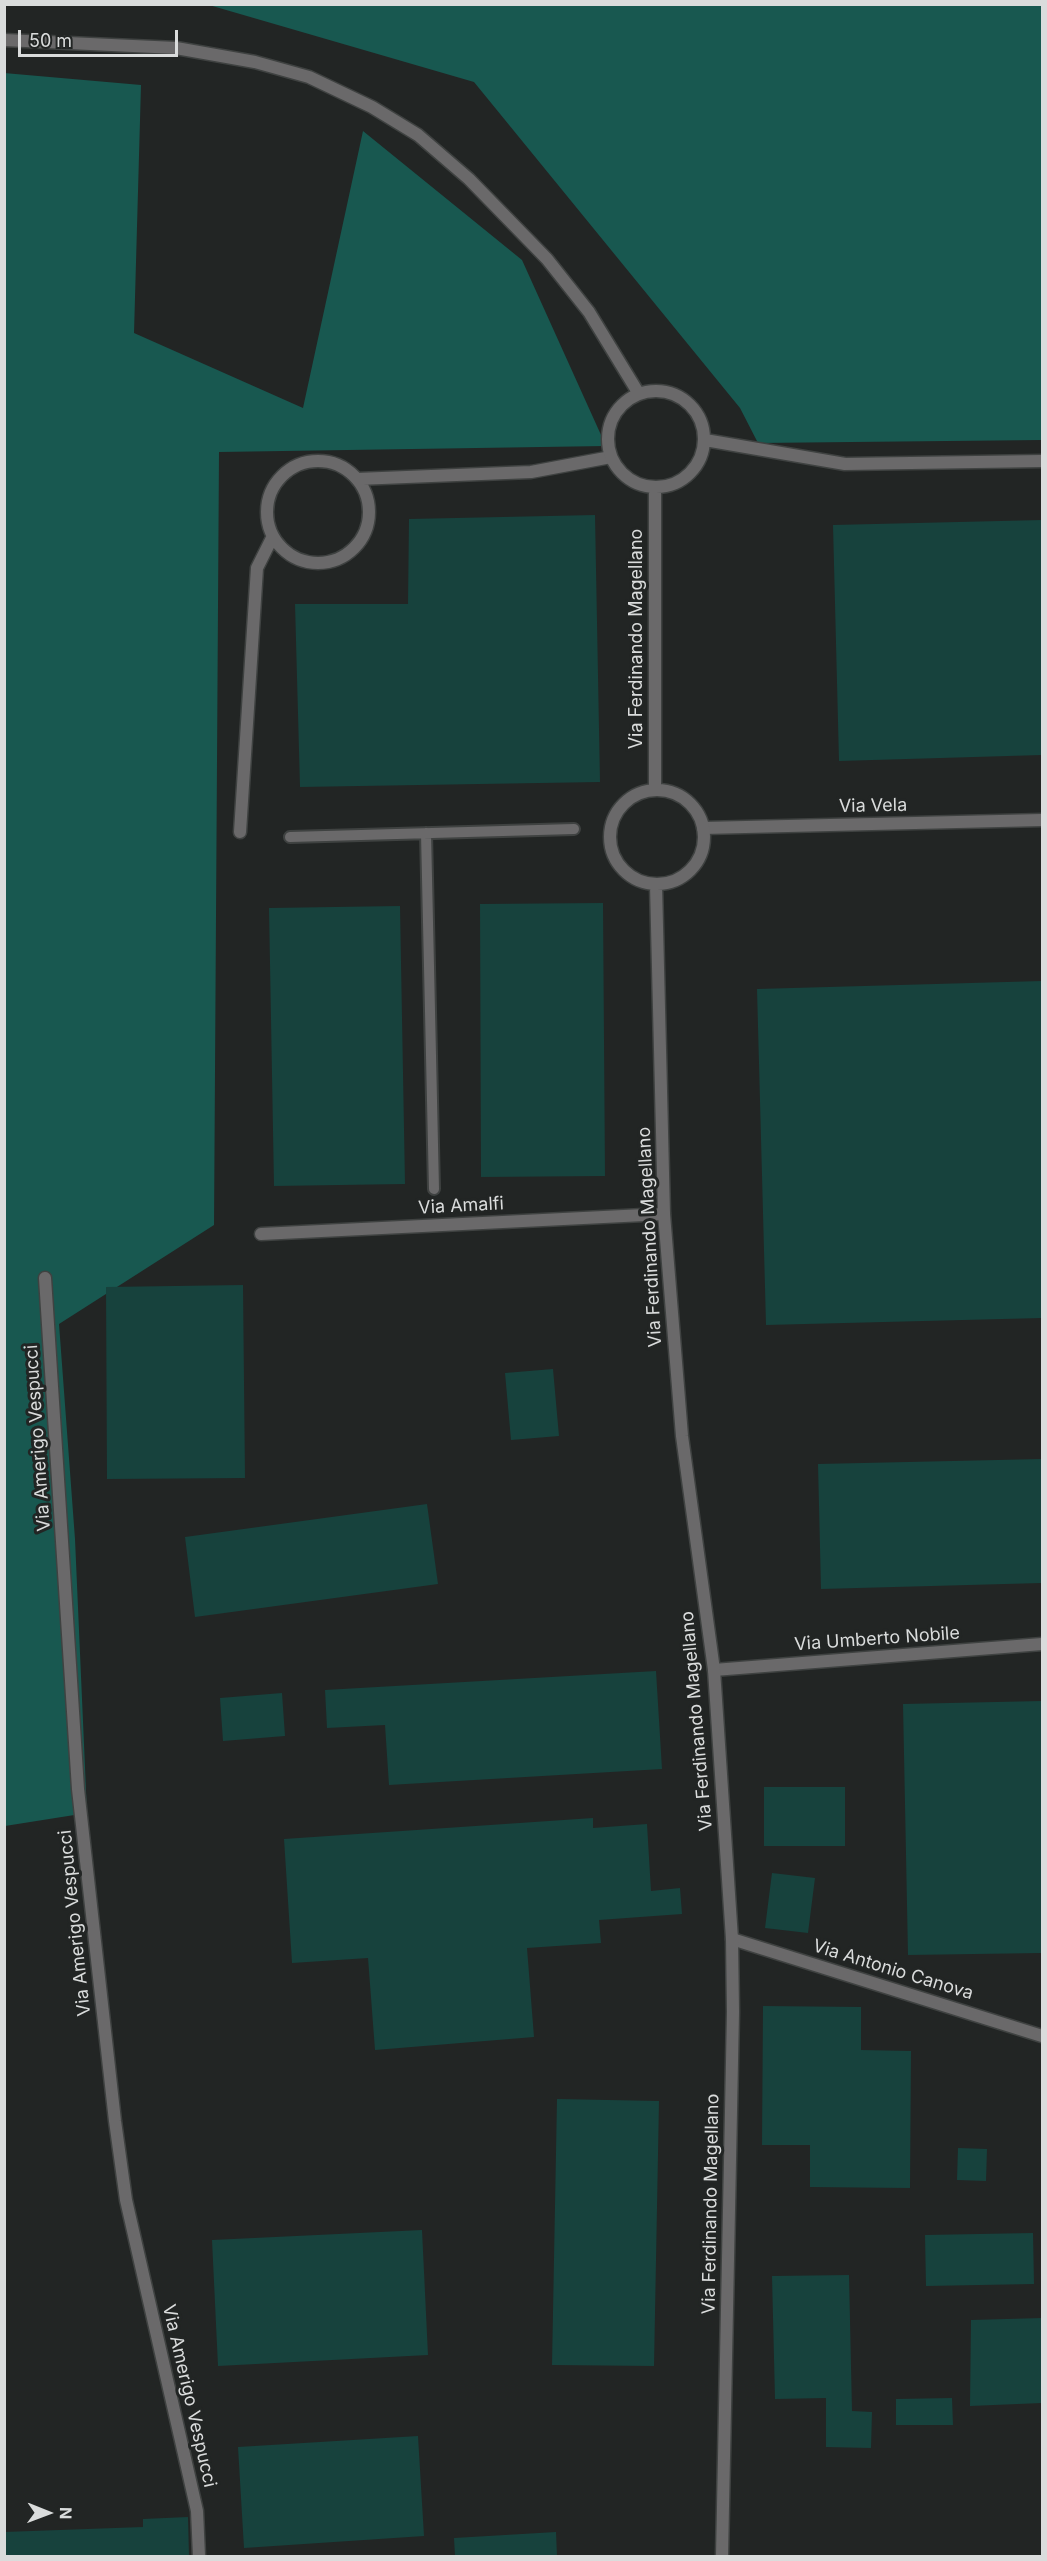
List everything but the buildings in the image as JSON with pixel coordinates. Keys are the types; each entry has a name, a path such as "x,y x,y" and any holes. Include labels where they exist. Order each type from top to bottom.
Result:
{"street":[{"path":"4,40 176,48 255,62 309,77 372,107 418,135 469,179 547,259 590,312 639,394"},
{"path":"654,391 669,392 684,399 696,410 705,440 702,455 695,469 684,479 670,486 655,488 641,486 618,470 611,457 608,442 609,427 615,413 625,402 639,394 654,391"},
{"path":"705,440 845,464 1042,461"},
{"path":"357,479 531,472 611,457"},
{"path":"312,461 329,462 344,468 357,479 365,494 369,510 366,527 358,542 346,554 331,561 314,563 297,559 283,549 273,536 267,520 267,504 273,488 296,465 312,461"},
{"name":"Via Ferdinando Magellano","path":"655,488 655,790"},
{"path":"240,832 256,568 273,536"},
{"path":"655,790 674,794 691,805 704,828 702,849 693,868 683,877 670,883 656,885 640,881 626,873 616,860 611,845 611,829 616,814 626,802 640,794 655,790"},
{"name":"Via Vela","path":"704,828 1042,820"},
{"name":"Via Ferdinando Magellano","path":"656,885 664,1214 682,1436 714,1670 732,1939 733,2024 722,2556"},
{"name":"Via Amalfi","path":"261,1234 664,1214"},
{"name":"Via Amerigo Vespucci","path":"45,1278 78,1790 115,2121 126,2200 197,2511 199,2556"},
{"name":"Via Umberto Nobile","path":"714,1670 1042,1644"},
{"name":"Via Antonio Canova","path":"732,1939 1042,2036"}],"lane":[{"path":"290,837 574,829"},
{"path":"426,833 434,1189"}],"green space":[{"path":"209,5 1042,5 1042,440 758,443 740,408 474,82"},
{"path":"4,73 141,85 134,333 303,408 363,131 522,260 606,446 219,452 214,1225 59,1324 75,1539 87,1813 5,1826"}]}
